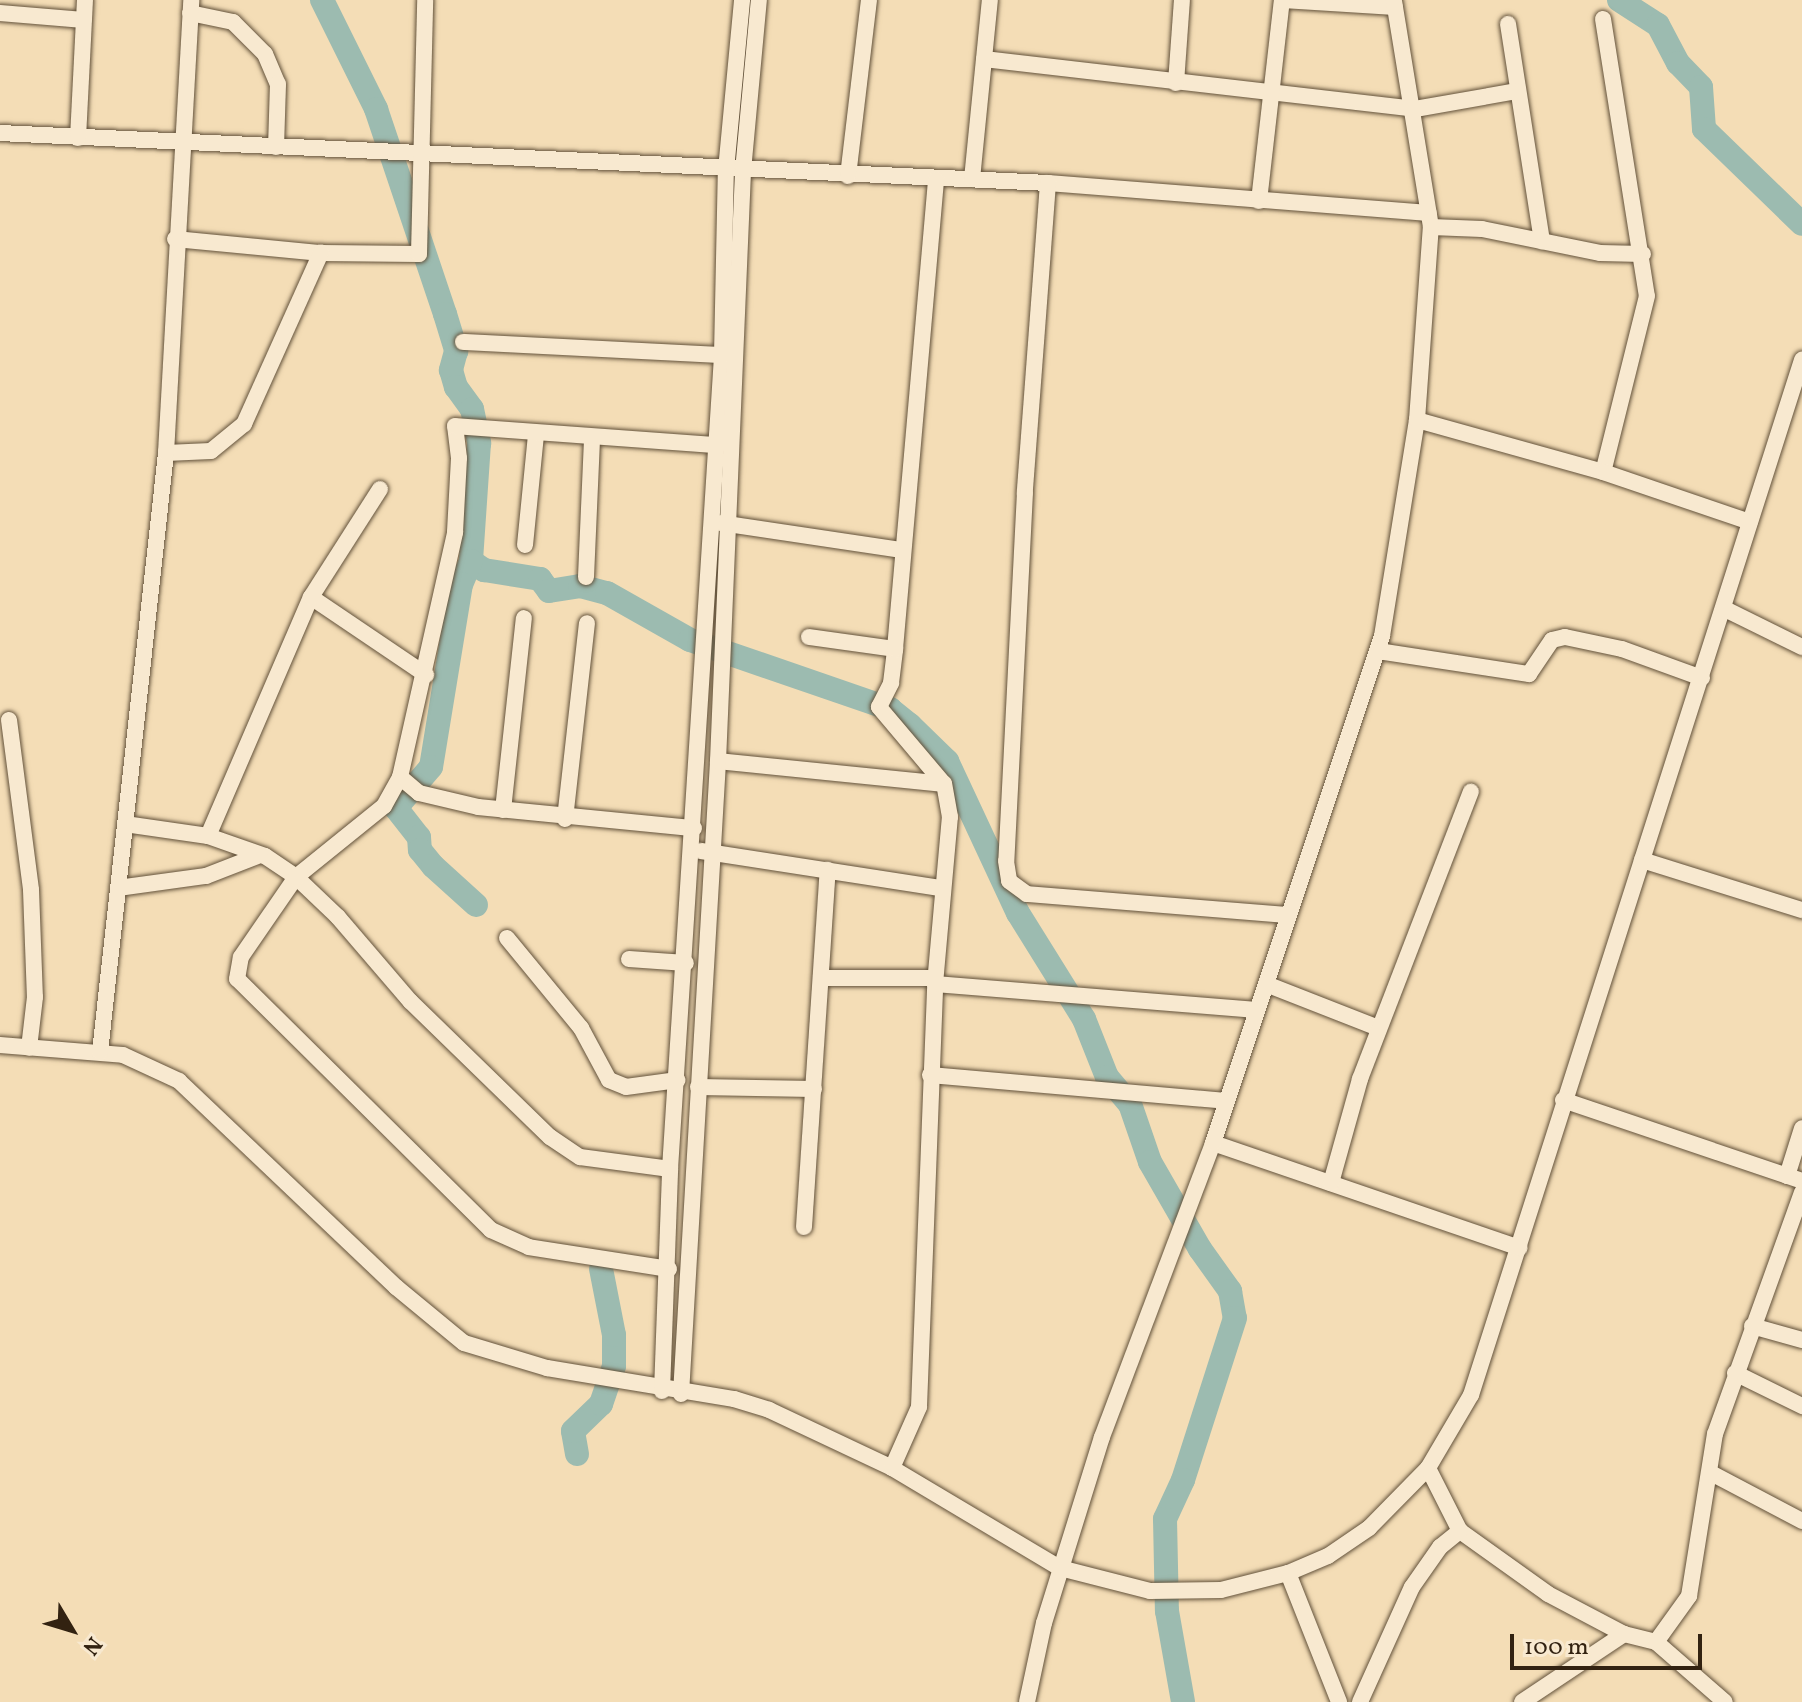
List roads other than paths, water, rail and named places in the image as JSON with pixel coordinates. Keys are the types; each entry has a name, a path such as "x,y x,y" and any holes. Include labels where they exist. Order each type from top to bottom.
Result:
{"street":[{"path":"78,138 85,0"},
{"path":"175,239 321,253 410,257 422,246 418,153 425,0"},
{"path":"681,1394 710,851 718,761 720,523 716,445 722,355 726,170 742,0"},
{"path":"659,1390 669,1269 670,1169 692,851 720,523 743,171 759,0"},
{"path":"848,176 869,0"},
{"path":"972,179 990,0"},
{"path":"1176,83 1182,0"},
{"path":"1027,1702 1060,1568 1102,1437 1213,1143 1378,651 1417,420 1430,220 1415,109 1395,4 1282,0 1268,94 1259,201"},
{"path":"100,1052 166,453 180,138 191,7 233,22 265,54 278,84 276,147"},
{"path":"0,13 84,20"},
{"path":"1603,19 1643,254 1647,296 1603,472"},
{"path":"1508,24 1542,241"},
{"path":"984,59 1415,109 1517,91"},
{"path":"0,133 78,138 180,138 276,147 1048,183 1259,201 1430,220 1600,253 1643,254"},
{"path":"892,1468 919,1407 930,1075 940,888 950,817 944,784 879,707 891,683 895,649 901,550 936,180"},
{"path":"1048,183 1025,492 1006,861 1009,881 1027,894 1288,915"},
{"path":"166,453 211,451 244,424 321,253"},
{"path":"463,342 722,355"},
{"path":"0,1045 100,1052 145,1063 179,1081 396,1287 464,1343 562,1371 681,1394 734,1399 769,1410 892,1468 1060,1568 1150,1591 1215,1590 1288,1573 1328,1556 1369,1528 1428,1468 1471,1395 1520,1248 1563,1100 1725,609 1802,360"},
{"path":"1417,420 1603,472 1750,522"},
{"path":"669,1269 529,1247 491,1230 246,992 237,979 241,957 296,877 377,813 400,777 426,675 455,532 459,458 455,426 716,445"},
{"path":"525,545 536,434"},
{"path":"586,577 592,438"},
{"path":"208,836 311,597 380,489"},
{"path":"720,523 901,550"},
{"path":"311,597 426,675"},
{"path":"1725,609 1802,647"},
{"path":"503,810 524,618"},
{"path":"565,819 587,623"},
{"path":"809,637 895,649"},
{"path":"1378,651 1529,674 1552,640 1565,637 1622,649 1702,678"},
{"path":"9,720 31,890 35,997 29,1048"},
{"path":"718,761 944,784"},
{"path":"400,777 419,793 503,810 565,819 694,828"},
{"path":"1331,1183 1378,1028 1471,792"},
{"path":"125,824 208,836 260,855 296,877 410,1001 550,1137 580,1157 670,1169"},
{"path":"692,851 710,851 940,888"},
{"path":"118,888 206,876 260,855"},
{"path":"1642,860 1802,910"},
{"path":"804,1227 828,870"},
{"path":"507,938 581,1028 609,1080 626,1087 678,1080"},
{"path":"629,959 686,963"},
{"path":"821,978 935,981 1257,1010"},
{"path":"1266,984 1378,1028"},
{"path":"930,1075 1226,1101"},
{"path":"698,1087 814,1089"},
{"path":"1563,1100 1794,1179 1802,1128"},
{"path":"1213,1143 1520,1248"},
{"path":"1656,1642 1689,1596 1715,1434 1802,1192"},
{"path":"1752,1326 1802,1340"},
{"path":"1735,1373 1802,1406"},
{"path":"1428,1468 1460,1531 1548,1594 1624,1634 1656,1642 1719,1699"},
{"path":"1711,1473 1802,1521"},
{"path":"1360,1702 1412,1587 1440,1547 1460,1531"},
{"path":"1288,1573 1339,1702"},
{"path":"1522,1702 1624,1634"}],"waterway":[{"path":"322,0 376,109 456,351 451,370 456,387 472,409 479,443 471,561 484,570 540,579 549,591 580,586 607,593 690,640 890,709 910,725 947,761 1018,913 1084,1019 1107,1077 1130,1104 1150,1162 1200,1249 1230,1291 1235,1318 1183,1480 1165,1519 1167,1611 1183,1702"},
{"path":"1619,0 1658,25 1678,63 1701,87 1704,129 1802,224"},
{"path":"471,561 461,584 431,767 396,808 419,837 420,850 433,866 476,905"},
{"path":"577,1454 573,1431 601,1404 614,1366 614,1335 601,1269"}]}
